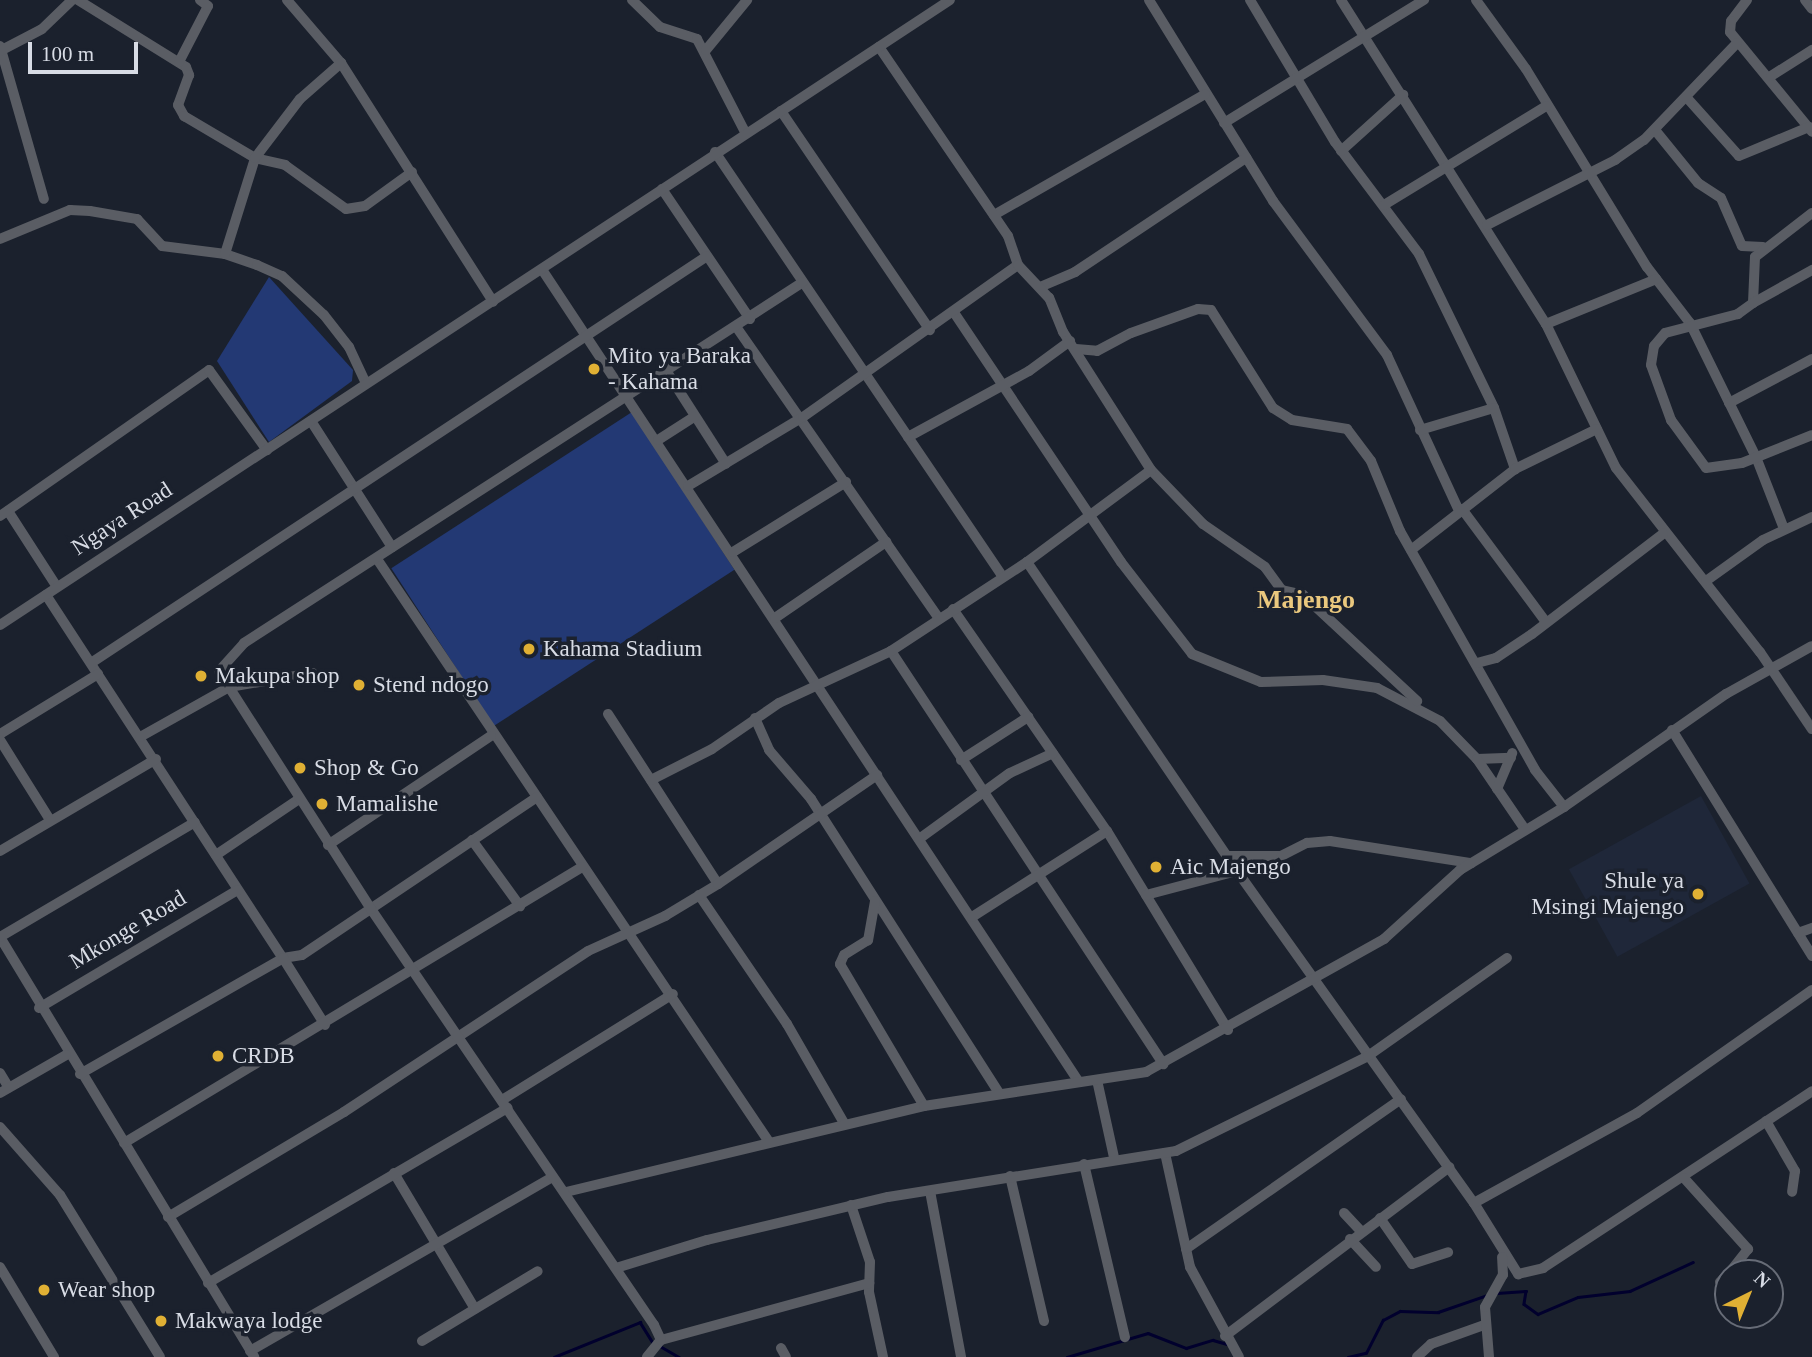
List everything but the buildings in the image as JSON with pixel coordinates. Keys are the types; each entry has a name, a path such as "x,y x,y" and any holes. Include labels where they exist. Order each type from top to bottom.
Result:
{"street":[{"path":"44,199 0,49 42,29 72,0"},
{"path":"78,0 179,62 189,75 178,105 184,116 255,158 285,165 354,211 412,172"},
{"path":"287,0 341,63 494,302"},
{"path":"632,0 660,27 693,36 706,50 746,132"},
{"path":"706,50 747,0"},
{"name":"Ngaya Road","path":"0,625 366,383 543,271 715,152 950,0"},
{"path":"1149,0 1246,158 1387,355 1420,430 1461,510 1546,622"},
{"path":"1250,0 1341,151 1419,254 1494,408 1515,469"},
{"path":"1341,0 1487,225 1546,324 1616,468 1663,534 1706,581 1770,666 1812,729"},
{"path":"1224,123 1297,81 1424,0"},
{"path":"1476,0 1546,106 1587,175 1656,279 1690,323 1756,457 1784,529"},
{"path":"1688,99 1739,156 1810,129 1771,76 1737,43 1729,26 1746,0"},
{"path":"1805,0 1812,9"},
{"path":"179,62 207,2"},
{"path":"1487,225 1587,175 1655,130 1688,99 1737,43"},
{"path":"879,47 994,215 1018,265 1040,287 1151,470 1203,524 1265,567 1282,590 1303,595 1440,721 1477,758 1524,828"},
{"path":"1771,76 1812,50"},
{"path":"225,254 255,158 300,99 341,63"},
{"path":"994,215 1205,94"},
{"path":"1341,151 1403,95"},
{"path":"1384,205 1450,169 1546,106"},
{"path":"781,111 930,330"},
{"path":"1655,130 1698,183 1725,203 1742,246 1764,247"},
{"path":"715,152 1003,577"},
{"path":"1040,287 1075,272 1246,158"},
{"path":"662,189 750,319"},
{"path":"0,239 70,210 90,211 137,219 159,245 225,254 282,276 336,328 366,383"},
{"path":"1753,303 1758,289 1753,262 1764,247 1812,213"},
{"path":"91,663 707,256"},
{"path":"688,486 803,417 863,371 955,314 1018,265"},
{"path":"1812,270 1738,314 1690,323 1665,333 1651,353 1652,377 1671,421 1706,468 1756,457 1812,435"},
{"path":"543,271 629,395 821,685 1079,1082"},
{"path":"1546,324 1656,279"},
{"path":"661,1340 566,1192 328,845 219,671 234,650 737,328 803,282"},
{"path":"908,437 1073,345 1097,351 1145,328 1211,310 1273,408 1292,420 1336,424 1352,436 1371,461 1411,550 1517,738 1564,807"},
{"path":"955,314 1090,518 1196,657 1261,682 1323,680 1377,688 1405,699 1440,721"},
{"path":"737,328 803,417 939,619"},
{"path":"1729,402 1812,359"},
{"path":"57,587 4,513 209,370 267,450"},
{"path":"667,372 726,464"},
{"path":"1420,430 1494,408"},
{"path":"658,440 694,417"},
{"path":"311,421 392,547"},
{"path":"1411,550 1515,469 1597,429"},
{"path":"651,780 712,749 755,718 891,651 1027,562 1090,518 1151,470"},
{"path":"733,552 846,482"},
{"path":"1706,581 1784,529 1812,517"},
{"path":"1477,663 1496,658 1663,534"},
{"path":"775,618 886,542"},
{"path":"377,559 491,736 537,797 582,867 629,930 769,1142"},
{"path":"1027,562 1237,871 1474,1203 1514,1272 1533,1273 1684,1178 1812,1091"},
{"path":"46,595 156,759 325,1025"},
{"path":"953,609 1107,831 1228,1030"},
{"path":"566,1192 844,1124 999,1093 1097,1080 1163,1064 1228,1030 1312,978 1396,931 1445,881 1471,863 1524,828 1564,807 1672,730 1770,666 1812,646"},
{"path":"891,651 1163,1064"},
{"path":"140,737 229,687 296,671 313,673"},
{"path":"0,734 98,674"},
{"path":"608,714 718,884"},
{"path":"961,760 1028,717"},
{"path":"755,718 769,750 821,817 999,1093"},
{"path":"1672,730 1812,956"},
{"path":"328,845 491,736"},
{"path":"1497,789 1517,738"},
{"path":"0,740 50,820"},
{"path":"919,839 984,795 1010,773 1053,753"},
{"path":"1477,758 1511,758"},
{"path":"0,851 156,759"},
{"path":"168,1217 460,1038 588,951 718,884 821,817 877,775"},
{"path":"80,1074 283,958 302,955 537,797"},
{"path":"216,855 299,799"},
{"path":"195,822 0,937 66,1055 124,1143 252,1354 554,1177"},
{"path":"972,917 1107,831"},
{"path":"472,839 520,906"},
{"path":"1227,856 1281,856 1291,848 1329,841 1471,863"},
{"path":"124,1143 415,972 582,867"},
{"path":"1146,895 1237,871"},
{"name":"Mkonge Road","path":"39,1008 238,890"},
{"path":"699,895 787,1024 844,1124"},
{"path":"875,901 868,940 840,964 924,1107"},
{"path":"1798,933 1812,928"},
{"path":"617,1268 850,1205 1114,1157 1165,1153 1368,1056 1507,958"},
{"path":"1474,1203 1638,1112 1812,990"},
{"path":"208,1283 394,1173 673,995"},
{"path":"1346,1067 1356,1040"},
{"path":"0,1073 5,1091 66,1055"},
{"path":"1097,1080 1114,1157"},
{"path":"1186,1249 1401,1099"},
{"path":"1766,1121 1795,1171 1791,1192"},
{"path":"0,1127 67,1205 160,1357"},
{"path":"1165,1153 1186,1249 1196,1281 1239,1357"},
{"path":"1084,1164 1125,1337"},
{"path":"1225,1336 1350,1239 1449,1167"},
{"path":"394,1173 433,1246 475,1309"},
{"path":"1010,1176 1044,1321"},
{"path":"1684,1178 1748,1249 1740,1259"},
{"path":"930,1191 961,1357"},
{"path":"850,1205 870,1262 869,1283 883,1357"},
{"path":"1344,1213 1361,1231"},
{"path":"1380,1218 1412,1264 1448,1251"},
{"path":"1350,1239 1376,1267"},
{"path":"1489,1357 1484,1325 1485,1307 1503,1275 1502,1254"},
{"path":"0,1266 54,1357"},
{"path":"422,1341 538,1271"},
{"path":"647,1357 661,1340 869,1283"},
{"path":"1417,1357 1431,1344 1484,1325"}],"shaded area":[{"path":"269,277 353,370 352,381 269,442 217,361"},
{"name":"Kahama Stadium","path":"632,412 734,570 494,726 391,568"},
{"path":"1701,796 1749,883 1617,957 1569,869"}],"waterway":[{"path":"1497,1293 1526,1291 1524,1304 1538,1314 1578,1297 1630,1291 1693,1262"},
{"path":"1348,1357 1366,1353 1383,1320 1400,1311 1438,1312 1487,1295"},
{"path":"554,1357 640,1322 654,1344"},
{"path":"1067,1357 1148,1333 1186,1348 1213,1340 1227,1344"},
{"path":"660,1346 679,1357"}],"place":[{"name":"Mito ya Baraka - Kahama","path":"594,369"},
{"name":"Kahama Stadium","path":"529,649"},
{"name":"Makupa shop","path":"201,676"},
{"name":"Stend ndogo","path":"359,685"},
{"name":"Shop & Go","path":"300,768"},
{"name":"Mamalishe","path":"322,804"},
{"name":"Aic Majengo","path":"1156,867"},
{"name":"Shule ya Msingi Majengo","path":"1698,894"},
{"name":"CRDB","path":"218,1056"},
{"name":"Wear shop","path":"44,1290"},
{"name":"Makwaya lodge","path":"161,1321"}],"district":[{"name":"Majengo","path":"1306,600"}]}
